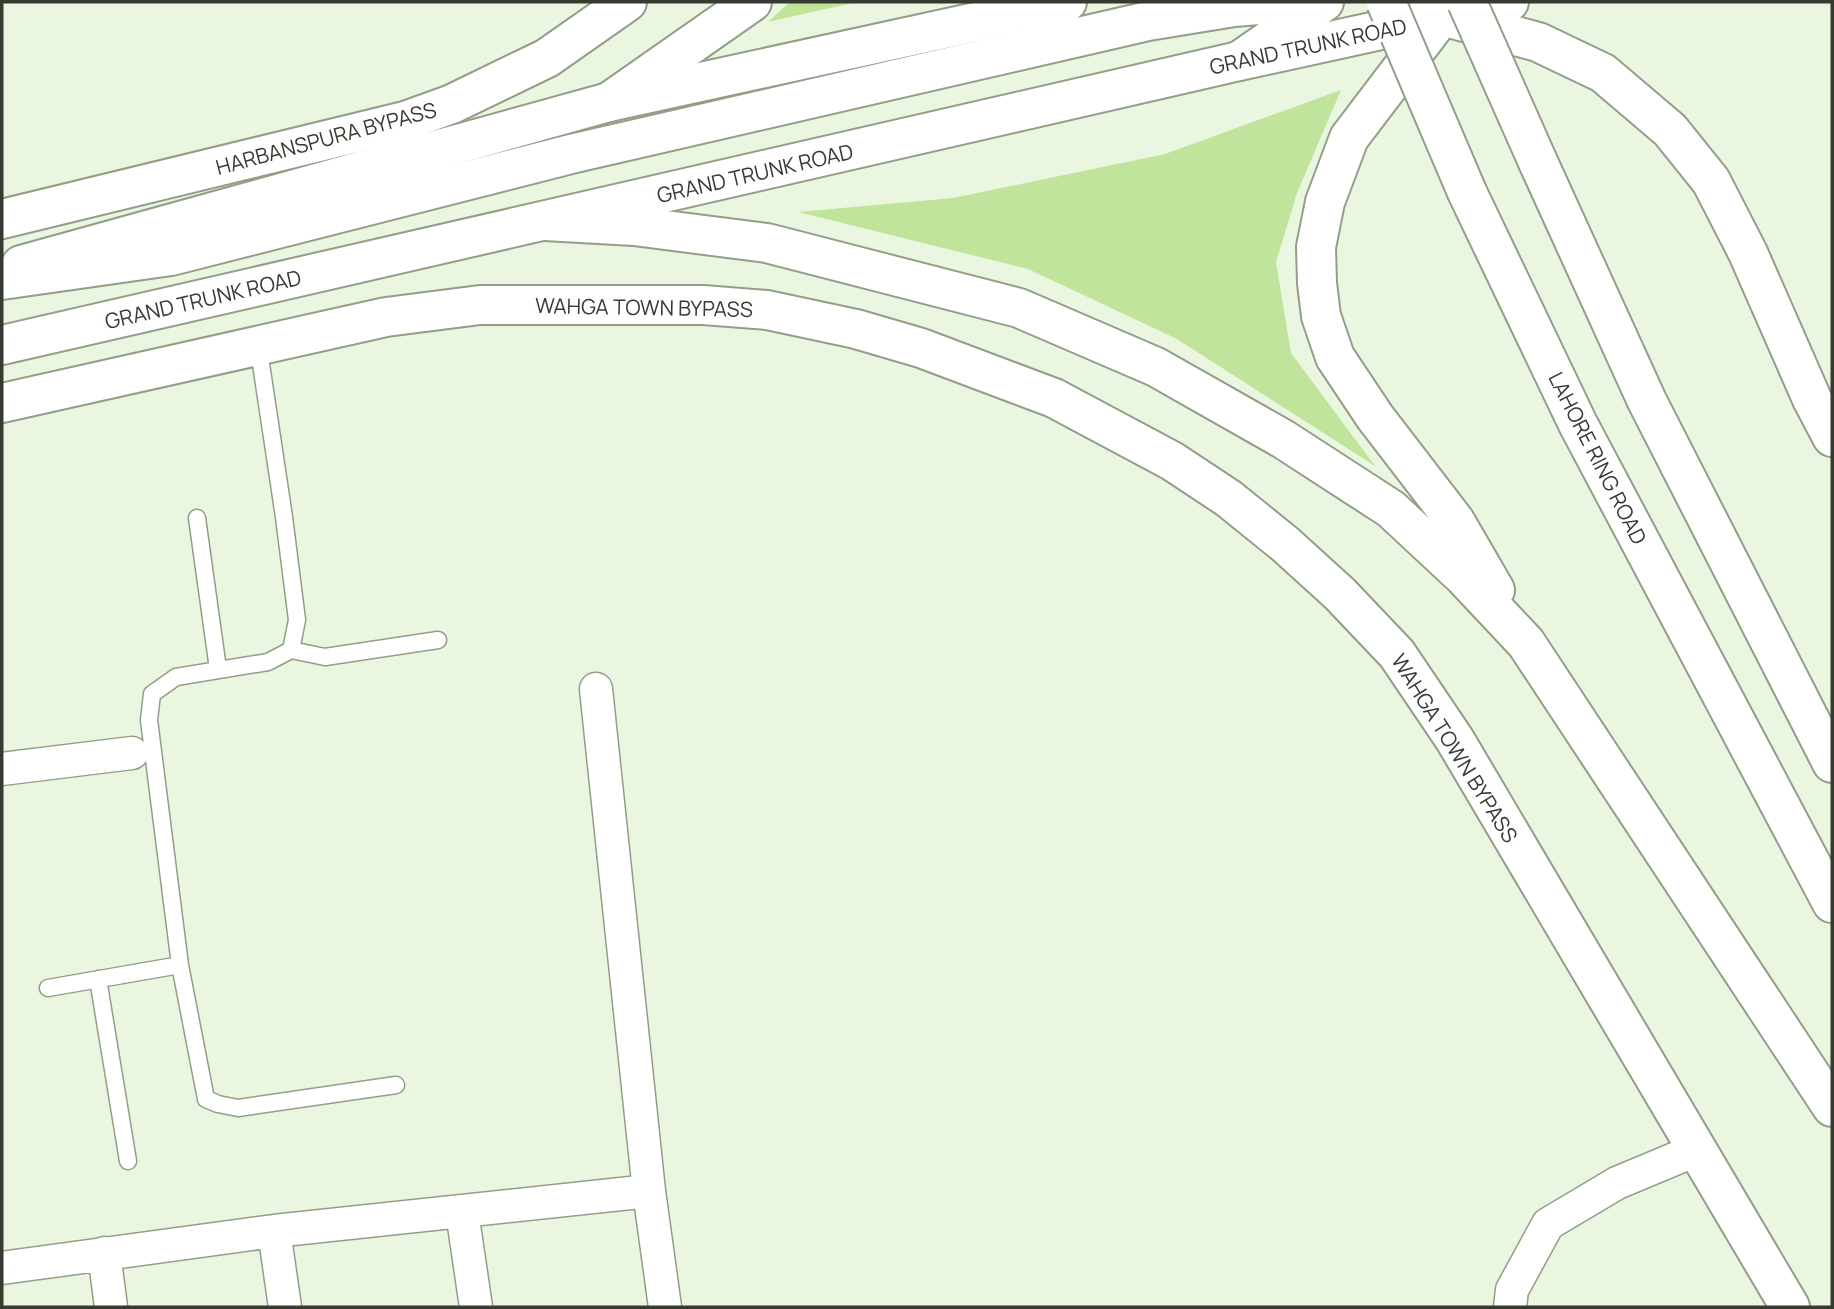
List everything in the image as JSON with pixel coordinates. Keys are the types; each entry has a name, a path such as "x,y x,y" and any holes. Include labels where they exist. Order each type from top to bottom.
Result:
{"main road":[{"name":"HARBANSPURA BYPASS","path":"2,219 405,121 452,104 547,58 627,2"},
{"path":"609,102 752,2"},
{"path":"2,270 609,102 1067,2"},
{"path":"2,280 171,256 575,153 1148,20 1234,7 1294,2"},
{"path":"1239,61 1324,2"},
{"path":"1388,2 1455,7 1538,42 1603,73 1670,130 1711,181 1748,253 1812,399 1832,437"},
{"name":"LAHORE RING ROAD","path":"1388,2 1467,191 1578,424 1832,903"},
{"name":"GRAND TRUNK ROAD","path":"2,345 1239,61 1455,7 1510,2"},
{"path":"1455,7 1538,162 1647,401 1832,763"},
{"path":"1455,7 1349,138 1325,202 1316,247 1321,316 1335,357 1375,416 1455,521 1526,643 1832,1107"},
{"path":"545,221 634,226 767,243 1019,308 1144,361 1283,439 1391,509 1464,577 1526,643"},
{"name":"WAHGA TOWN BYPASS","path":"2,403 386,317 480,305 703,305 767,310 856,329 920,348 1054,398 1172,461 1228,498 1285,544 1340,594 1397,654 1455,740 1790,1307"}],"street":[{"path":"596,689 649,1191 664,1307"},
{"path":"2,769 132,753"},
{"path":"1510,1307 1511,1290 1548,1224 1617,1183 1696,1150"},
{"path":"2,1268 274,1231 649,1191"},
{"path":"462,1212 476,1307"},
{"path":"274,1231 285,1307"},
{"path":"104,1253 111,1307"}],"lane":[{"path":"257,344 297,620 291,650"},
{"path":"197,518 218,669"},
{"path":"396,1086 238,1108 206,1099 180,965 149,720 152,694 176,677 268,662 291,650 326,657 438,640"},
{"path":"48,988 180,965"},
{"path":"98,979 128,1161"}],"green space":[{"path":"790,2 857,2 768,22"},
{"path":"1341,90 1297,193 1276,262 1291,353 1375,466 1177,339 1028,269 798,212 953,198 1165,154"}]}
